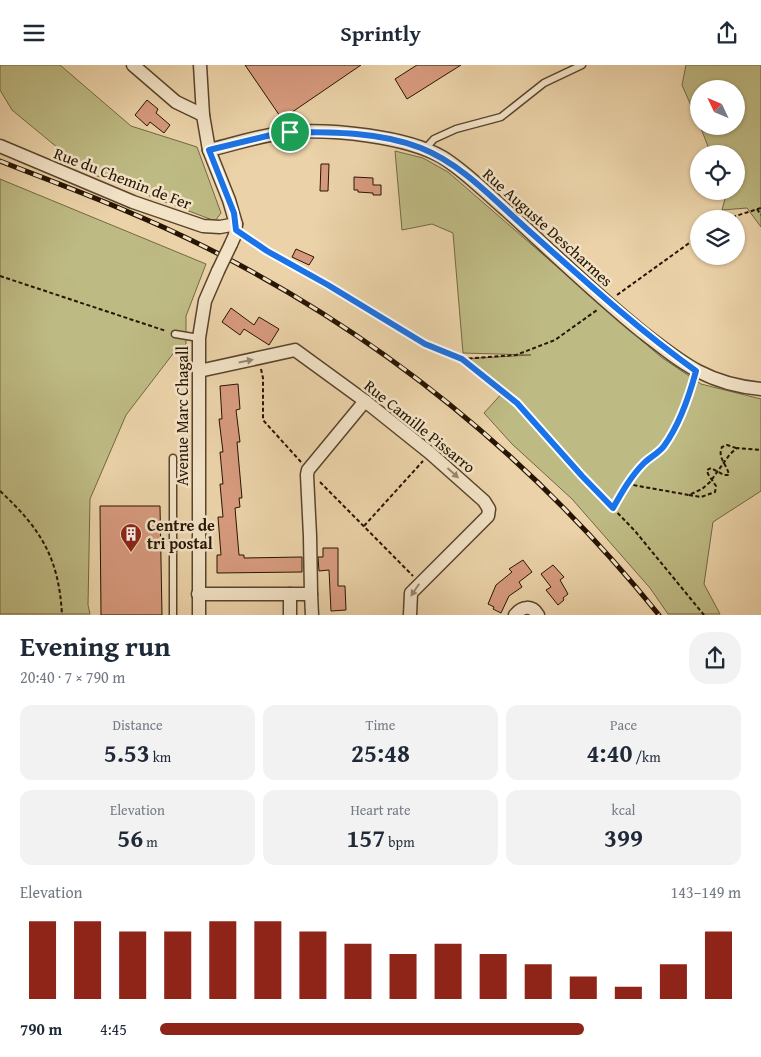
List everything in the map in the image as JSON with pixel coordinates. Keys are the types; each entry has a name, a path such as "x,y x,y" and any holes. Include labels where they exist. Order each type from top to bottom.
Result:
{"street":[{"path":"132,65 176,103 203,115"},
{"path":"200,65 203,115 209,150 234,213 236,227"},
{"name":"Rue Auguste Descharmes","path":"209,150 271,135 307,132 396,140 425,149 442,157 475,182 639,329 696,371 710,378 741,387 761,389"},
{"name":"Rue du Chemin de Fer","path":"0,146 133,202 203,226 236,227"},
{"name":"Avenue Marc Chagall","path":"199,615 199,338 202,313 212,283 231,244 236,227"},
{"name":"Rue Camille Pissarro","path":"199,371 295,350 365,401 430,453 484,501 489,509 488,516 411,593 410,615"},
{"path":"312,615 308,470 365,401"},
{"path":"198,594 311,594"},
{"path":"290,594 290,615"},
{"path":"515,615 519,609 528,607 538,615"}],"lane":[{"path":"425,149 434,139 456,129 501,117 544,83 582,65"},
{"path":"175,334 199,338"},
{"path":"173,458 173,615"}],"path":[{"path":"757,209 761,215"},
{"path":"745,213 761,209"},
{"path":"236,227 267,251 328,285 425,344 462,359 517,403 582,476 635,531 704,615"},
{"path":"462,359 516,355 555,340 690,243"},
{"path":"0,276 175,334"},
{"path":"258,359 263,378 263,420 308,470 420,583"},
{"path":"613,508 627,484 643,464 663,447 676,427 696,371"},
{"path":"627,484 701,497 715,492 716,487 707,470 710,468 718,473 729,475 728,468 720,457 722,447 727,445 737,448 761,450"},
{"path":"689,495 702,489 712,480 730,454 737,448"},
{"path":"364,526 430,453"},
{"path":"0,491 22,511 35,528 51,556 61,591 62,615"}],"shaded area":[{"path":"0,65 60,65 131,126 197,147 221,213 215,221 87,172 12,110 0,90"},
{"path":"686,65 761,65 761,227 747,208 722,210 725,200 745,200 745,145 707,145 704,135 745,135 745,80 690,80 690,103 682,85"},
{"path":"395,151 423,158 448,172 661,357 701,384 761,399 761,491 713,522 704,584 720,614 668,614 650,588 572,499 512,444 484,413 505,390 462,359 531,355 463,353 453,233 432,224 402,230"},
{"path":"0,179 206,264 186,316 186,349 179,346 126,415 90,499 88,605 90,614 0,614"}],"building":[{"path":"245,65 361,65 282,119"},
{"path":"417,65 461,65 407,99 395,79"},
{"path":"147,100 158,109 156,113 170,125 164,133 150,122 147,126 135,115"},
{"path":"321,164 329,164 328,191 320,191"},
{"path":"354,177 373,178 373,185 381,185 381,195 354,190"},
{"path":"296,249 314,257 309,265 292,257"},
{"path":"231,308 254,325 259,317 279,329 269,345 244,329 240,335 222,322"},
{"path":"238,384 240,409 236,410 240,442 237,442 242,498 239,498 240,507 235,508 239,555 244,555 244,558 302,557 302,572 217,573 217,555 221,555 218,517 223,517 220,484 223,484 220,452 223,452 219,419 222,419 220,386"},
{"name":"Centre de tri postal","path":"100,506 160,506 162,615 101,615"},
{"path":"323,548 338,548 338,586 345,586 346,610 331,611 329,570 319,571 318,557 323,557"},
{"path":"523,560 532,572 519,582 522,587 509,596 501,613 493,609 494,607 488,604 496,585 512,572 509,569"},
{"path":"553,565 564,577 560,580 568,594 558,605 546,590 551,587 541,574"}],"railway":[{"path":"0,161 78,191 207,248 272,283 335,321 395,362 508,454 561,505 611,558 659,615"}],"place":[{"name":"Centre de tri postal","path":"131,553"}],"route":[{"path":"290,132 316,132 396,140 442,157 475,182 632,323 696,371 676,427 663,447 643,464 627,484 613,508 544,435 517,403 462,359 425,344 328,285 267,251 236,230 234,213 209,150 290,132"}]}
